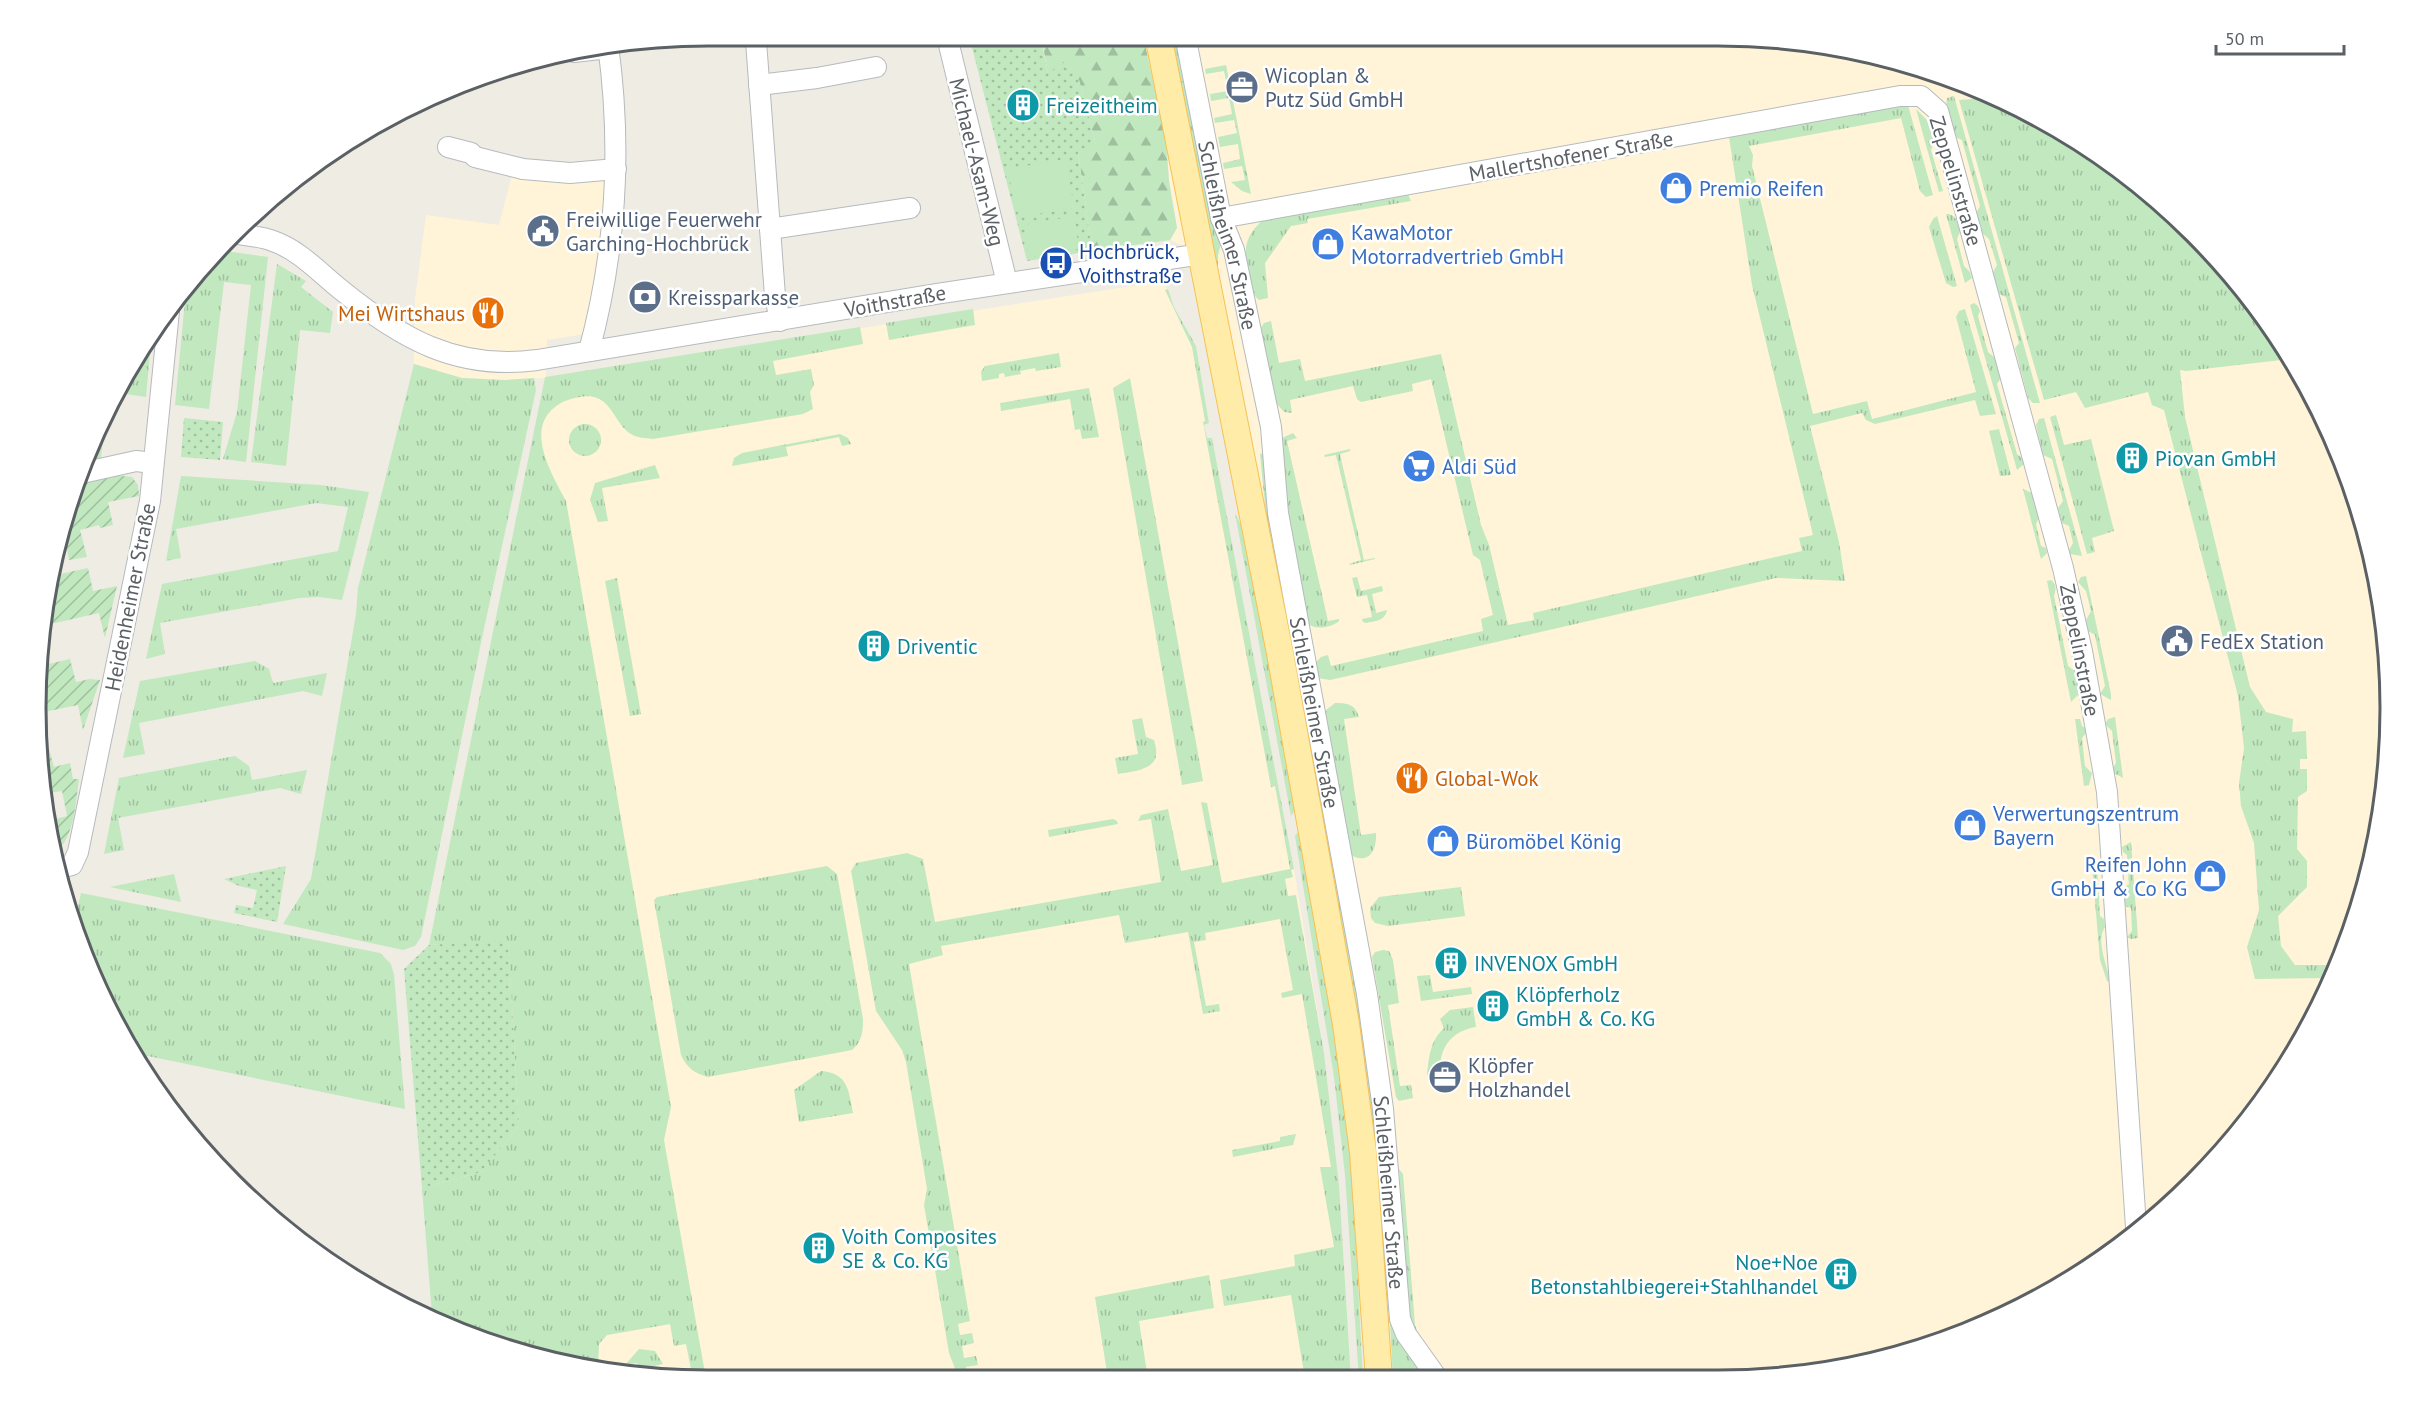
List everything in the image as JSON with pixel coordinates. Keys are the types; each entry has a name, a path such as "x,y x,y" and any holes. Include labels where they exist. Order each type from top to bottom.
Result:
{"main road":[{"name":"Schleißheimer Straße","path":"1160,47 1282,665 1346,1024 1363,1152 1378,1370"}],"street":[{"path":"756,47 775,296 780,321"},
{"name":"Michael-Asam-Weg","path":"950,47 1007,283"},
{"name":"Schleißheimer Straße","path":"1187,47 1221,218 1233,250 1271,427 1278,513 1367,994 1383,1109 1400,1319 1406,1334 1432,1370"},
{"path":"589,351 607,268 615,201 616,169 609,54"},
{"path":"759,85 817,78 876,67"},
{"name":"Mallertshofener Straße","path":"1221,218 1900,96 1921,96"},
{"name":"Zeppelinstraße","path":"1921,96 1938,111 2063,568 2082,651 2107,792 2136,1221"},
{"path":"448,147 471,153 475,157 523,169 570,173 616,169"},
{"path":"770,230 910,208"},
{"name":"Voithstraße","path":"245,236 273,241 299,254 341,290 404,336 445,352 474,360 515,363 1007,283 1202,254"},
{"name":"Heidenheimer Straße","path":"66,867 72,865 78,852 150,501 167,327"},
{"path":"91,471 136,461 153,463"}],"shaded area":[{"path":"1146,47 1718,47 1804,52 1847,59 1931,82 1975,99 1960,100 2260,328 2291,377 2311,415 2329,455 2357,537 2374,622 2380,708 2378,751 2367,837 2357,879 2329,961 2311,1001 2291,1039 2243,1111 2186,1176 2121,1233 2049,1281 1971,1319 1889,1347 1804,1364 1718,1370 1375,1370 1355,1065 1202,254 1170,240 1177,228 1169,180 1166,141"},
{"path":"512,175 611,178 591,333 547,340 546,377 1164,281 1174,307 1196,346 1209,423 1204,425 1207,438 1212,438 1294,869 1324,1053 1339,1185 1350,1370 708,1370 665,1368 598,1360 599,1344 607,1335 671,1324 614,905 429,945 545,378 505,380 462,378 414,364 415,299 426,215 499,225"}],"green space":[{"path":"972,47 1042,47 1048,73 1066,61 1079,80 1096,145 1078,152 1092,251 1027,261"},
{"path":"1043,47 1146,47 1166,141 1169,181 1177,228 1170,240 1092,251 1078,151 1096,145 1079,80 1048,74"},
{"path":"1170,47 1178,47 1210,209 1221,244 1218,255 1218,283"},
{"path":"1226,65 1251,194 1242,191 1231,182 1245,180 1242,166 1224,169 1223,163 1240,159 1238,144 1220,147 1218,137 1237,133 1234,120 1215,123 1214,118 1232,114 1229,98 1211,101 1210,94 1228,91 1224,71 1206,74 1205,69"},
{"path":"1954,96 2040,403 2033,403 2028,398 2015,348 2019,343 2006,297 1999,294 1993,272 1997,265 1989,239 1982,233 1976,213 1980,206 1962,140 1955,137 1946,106 1947,98"},
{"path":"1975,99 2011,115 2049,135 2121,183 2186,240 2215,272 2243,305 2280,360 2180,370 2185,417 2250,687 2266,712 2293,719 2292,732 2306,731 2307,759 2300,759 2300,769 2307,769 2307,791 2298,797 2297,849 2307,861 2307,887 2278,916 2281,946 2295,965 2327,965 2321,978 2255,979 2247,947 2259,910 2254,843 2241,806 2239,783 2244,748 2238,696 2164,410 2152,405 2148,392 2085,408 2076,392 2044,400 1959,100"},
{"path":"1908,105 1933,195 1926,197 1920,191 1901,118 1749,146 1753,155 1752,166 1813,414 1867,401 1872,419 1976,392 1956,317 1959,311 1965,309 1996,414 1980,416 1975,400 1875,424 1866,420 1862,413 1810,426 1839,542 1845,581 1776,578 1330,680 1318,678 1315,663 1321,657 1328,655 1331,666 1483,631 1481,619 1493,615 1480,560 1473,555 1431,379 1412,384 1413,391 1361,402 1357,399 1353,386 1290,400 1292,413 1284,412 1276,403 1260,329 1264,323 1271,321 1279,363 1300,359 1305,381 1441,354 1481,525 1489,545 1508,625 1534,620 1533,613 1802,551 1799,538 1813,535 1752,285 1729,137"},
{"path":"1916,109 1929,122 1934,142 1931,150 1943,191 1939,192"},
{"path":"1066,159 1074,208 1019,217 1007,169"},
{"path":"1408,194 1411,201 1307,219 1308,223 1291,226 1265,263 1268,298 1259,300 1255,295 1247,269 1246,246 1251,233 1263,220"},
{"path":"1946,214 1953,216 1959,226 1960,232 1957,239 1964,266 1972,278 1965,283"},
{"path":"1074,216 1079,249 1029,257 1024,225"},
{"path":"1937,216 1957,286 1953,287 1946,283 1929,227"},
{"path":"229,252 268,257 246,462 223,459 237,412 251,285 224,282 209,409 175,405 185,303"},
{"path":"277,264 306,281 301,287 333,312 330,333 300,330 286,466 251,462"},
{"path":"1168,289 1174,307 1196,346 1209,423 1204,425 1207,438 1212,438 1294,869 1291,870 1293,877 1285,879 1288,896 1296,895 1324,1053 1339,1185 1350,1370 1304,1370 1291,1295 1224,1306 1220,1280 1295,1266 1294,1255 1334,1247 1320,1167 1331,1167 1302,994 1282,998 1281,993 1293,990 1280,919 1205,933 1206,940 1194,942 1206,1006 1219,1004 1220,1011 1203,1014 1188,932 1125,943 1119,915 941,946 943,955 909,964 970,1321 958,1324 960,1335 972,1333 974,1343 962,1346 964,1358 976,1356 978,1365 966,1367 966,1370 956,1370 949,1353 924,1205 927,1189 906,1062 902,1050 876,1011 851,871 856,863 907,853 923,859 935,922 1161,882 1151,819 1138,821 1141,815 1168,809 1181,871 1213,865 1201,802 1207,803 1222,883 1290,869 1275,786 1271,787 1203,422 1205,421 1192,347 1165,290"},
{"path":"1974,303 1980,311 1978,316 1988,352 1995,358 2001,378 1997,384 2017,454 2022,458 2024,464 2017,470 1970,305"},
{"path":"973,309 975,325 889,340 886,323"},
{"path":"860,327 863,344 773,361 776,375 811,369 814,385 810,392 813,409 803,414 653,439 631,434 607,405 593,397 585,396 565,401 551,410 544,421 541,434 547,462 566,501 671,1107 664,1140 704,1370 691,1369 686,1344 674,1346 670,1324 607,1335 599,1344 598,1360 537,1347 495,1334 431,1308 422,1188 481,1172 519,1126 508,941 429,945 545,377"},
{"path":"150,353 146,397 126,394"},
{"path":"1059,353 1061,367 1036,371 1035,368 1005,377 1004,373 999,374 999,378 982,381 981,372 985,366"},
{"path":"414,364 462,378 505,380 534,378 536,390 483,633 421,937 415,946 403,950 283,924 311,879 356,614 358,588"},
{"path":"1130,378 1203,781 1182,785 1113,388"},
{"path":"1089,388 1099,437 1082,439 1080,429 1075,430 1070,399 1001,411 1000,403"},
{"path":"2056,415 2064,445 2091,439 2114,531 2092,538 2095,552 2087,554 2050,417"},
{"path":"184,418 223,422 220,460 181,457"},
{"path":"2044,418 2082,556 2070,554 2069,550 2073,543 2069,526 2062,523 2058,508 2063,501 2052,459 2043,455 2036,425 2039,419"},
{"path":"585,424 596,429 601,440 596,451 585,456 574,451 569,440 574,429"},
{"path":"1999,429 2011,475 2000,476 1989,431"},
{"path":"1293,433 1297,438 1287,441 1328,621 1339,619 1336,623 1324,627 1308,624 1280,470 1282,438"},
{"path":"840,434 848,438 851,444 842,446 839,437 786,447 788,456 732,466 734,458 742,453"},
{"path":"103,443 101,458 95,459"},
{"path":"1350,449 1340,454 1364,560 1375,559 1350,565 1361,560 1336,455 1325,457 1324,455"},
{"path":"1265,453 1372,1067 1392,1272 1427,1370 1392,1370 1376,1184 1268,536 1260,454"},
{"path":"655,465 660,478 602,488 608,521 598,522 590,500 595,483"},
{"path":"114,475 132,477 138,485 139,496 108,502 113,525 100,528 99,525 80,530 87,557 69,560 67,547 87,481"},
{"path":"181,476 320,485 369,492 342,600 319,597 300,598 160,623 165,654 146,659 162,584 338,551 348,507 316,503 176,529 181,558 166,561"},
{"path":"2023,489 2034,494 2040,516 2036,524 2041,546 2046,548 2047,553 2041,559"},
{"path":"1235,513 1248,540 1298,806 1291,816"},
{"path":"88,568 93,591 117,586 105,638 99,613 52,624 60,574"},
{"path":"2086,576 2111,700 2100,694 2105,686 2095,635 2088,631 2086,620 2091,611 2086,591 2078,582 2081,577"},
{"path":"1357,577 1361,591 1382,586 1383,591 1372,594 1376,613 1387,610 1382,618 1363,622 1362,619 1372,617 1367,595 1357,597 1352,578"},
{"path":"617,578 641,714 630,716 605,581"},
{"path":"2051,580 2056,587 2054,596 2068,666 2076,672 2079,694 2071,702 2047,581"},
{"path":"70,659 76,682 90,679 100,680 83,730 78,705 46,712 48,664"},
{"path":"255,661 269,669 273,683 327,673 322,696 303,691 139,723 145,754 123,758 140,681"},
{"path":"1335,703 1350,705 1359,717 1344,719 1361,835 1376,833 1373,851 1370,855 1361,858 1349,854 1324,717 1326,710"},
{"path":"2115,717 2123,778 2112,772 2116,763 2112,731 2105,724 2108,719"},
{"path":"1142,718 1146,737 1154,740 1155,760 1147,767 1118,774 1115,758 1138,754 1132,720"},
{"path":"2075,719 2080,719 2085,728 2086,733 2082,738 2085,766 2092,773 2089,785 2084,786"},
{"path":"48,749 54,767 70,763 73,779 79,779 73,820 61,846 56,819 67,816 62,791 52,793"},
{"path":"235,756 249,766 252,780 307,770 301,794 280,788 118,818 124,850 104,854 119,778"},
{"path":"1113,819 1118,824 1049,837 1048,830"},
{"path":"1297,833 1302,836 1305,843 1345,1102 1354,1207 1363,1370 1358,1370 1345,1175 1334,1077 1295,836"},
{"path":"2131,842 2138,938 2131,939 2127,937 2132,931 2131,908 2125,906 2123,888 2129,884 2127,855 2123,852 2122,847"},
{"path":"286,866 277,922 234,913 236,905 253,908 257,890 239,886 224,879"},
{"path":"827,866 837,874 863,1019 860,1040 852,1050 708,1077 695,1072 688,1067 681,1055 654,900 657,897"},
{"path":"2092,866 2097,866 2100,916 2104,919 2105,927 2101,939 2110,982 2107,981 2100,960"},
{"path":"174,874 181,902 110,887"},
{"path":"1461,887 1465,916 1388,926 1375,923 1371,918 1370,908 1379,897"},
{"path":"81,893 380,953 391,964 394,975 405,1109 145,1056 115,1001 97,961 78,907"},
{"path":"508,940 519,1126 481,1172 422,1188 404,969 429,945"},
{"path":"1389,951 1393,960 1399,1003 1388,1005 1400,1086 1411,1085 1413,1098 1399,1101 1396,1097 1372,957 1375,952"},
{"path":"1430,975 1433,992 1471,987 1472,994 1421,1001 1417,976"},
{"path":"1473,1007 1476,1027 1453,1037 1444,1049 1440,1073 1427,1075 1433,1044 1444,1028 1440,1019 1450,1010"},
{"path":"821,1071 837,1075 846,1084 853,1113 799,1122 794,1090"},
{"path":"1296,1134 1293,1145 1233,1157 1232,1150 1280,1141 1280,1137"},
{"path":"1399,1169 1403,1174 1415,1325 1419,1336 1444,1370 1441,1370 1427,1351 1410,1321"},
{"path":"1209,1275 1214,1308 1139,1321 1147,1370 1107,1370 1095,1297"},
{"path":"639,1349 655,1351 663,1364 651,1367 638,1365 637,1363 626,1364"}],"place":[{"name":"Wicoplan & Putz Süd GmbH","path":"1242,87"},
{"name":"Freizeitheim","path":"1023,105"},
{"name":"Premio Reifen","path":"1676,188"},
{"name":"Freiwillige Feuerwehr Garching-Hochbrück","path":"543,231"},
{"name":"KawaMotor Motorradvertrieb GmbH","path":"1328,244"},
{"name":"Hochbrück, Voithstraße","path":"1056,263"},
{"name":"Kreissparkasse","path":"645,297"},
{"name":"Mei Wirtshaus","path":"488,313"},
{"name":"Piovan GmbH","path":"2132,458"},
{"name":"Aldi Süd","path":"1419,466"},
{"name":"FedEx Station","path":"2177,641"},
{"name":"Driventic","path":"874,646"},
{"name":"Global-Wok","path":"1412,778"},
{"name":"Verwertungszentrum Bayern","path":"1970,825"},
{"name":"Büromöbel König","path":"1443,841"},
{"name":"Reifen John GmbH & Co KG","path":"2210,876"},
{"name":"INVENOX GmbH","path":"1451,963"},
{"name":"Klöpferholz GmbH & Co. KG","path":"1493,1006"},
{"name":"Klöpfer Holzhandel","path":"1445,1077"},
{"name":"Voith Composites SE & Co. KG","path":"819,1248"},
{"name":"Noe+Noe Betonstahlbiegerei+Stahlhandel","path":"1841,1274"}]}
